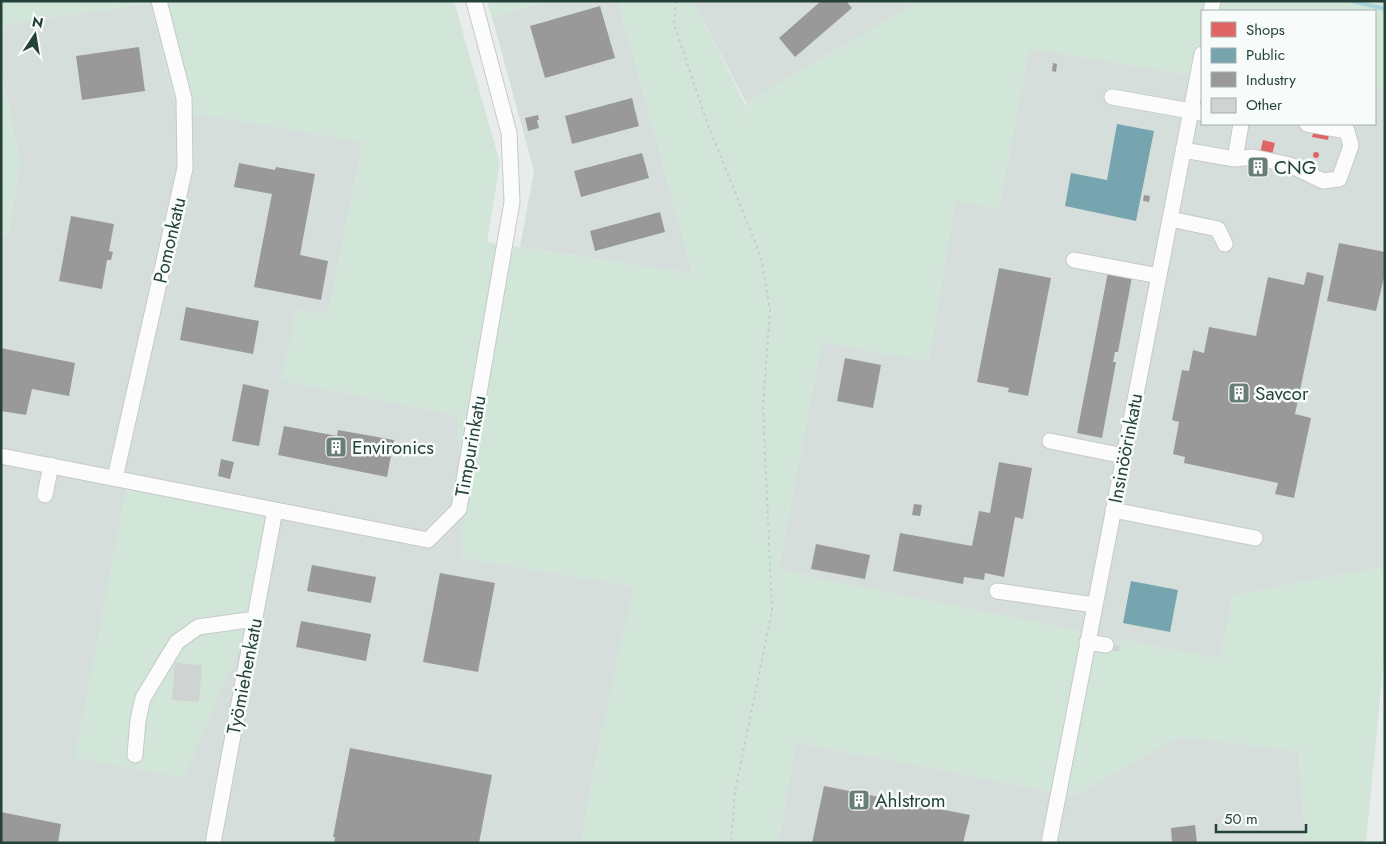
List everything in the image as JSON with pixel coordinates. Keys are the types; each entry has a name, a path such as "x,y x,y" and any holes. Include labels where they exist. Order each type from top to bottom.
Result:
{"street":[{"name":"Pomonkatu","path":"115,478 185,168 184,98 159,1"},
{"name":"Timpurinkatu","path":"1,456 428,540 459,509 512,202 510,133 474,1"},
{"name":"Insinöörinkatu","path":"1049,843 1183,150 1197,112 1201,66"},
{"path":"1112,97 1197,112"},
{"path":"1235,159 1242,125"},
{"path":"1183,150 1235,159 1254,157 1290,165 1323,181 1340,178 1351,146 1347,131 1313,125"},
{"path":"1170,219 1218,229 1225,244"},
{"path":"1074,260 1159,276"},
{"path":"1050,441 1124,456"},
{"path":"45,494 51,465"},
{"name":"Työmiehenkatu","path":"213,843 275,510"},
{"path":"1113,510 1255,538"},
{"path":"997,591 1094,605"},
{"path":"135,755 138,720 143,698 177,642 198,627 255,619"},
{"path":"1087,642 1106,645"}],"path":[{"path":"676,1 674,24 706,120 761,257 770,310 763,408 772,612 735,792 731,843"}],"shaded area":[{"path":"550,1 618,1 693,274 520,247 534,171 492,17"},
{"path":"693,1 916,1 915,4 746,103"},
{"path":"150,3 176,110 363,142 328,314 281,380 458,416 462,558 634,586 594,769 581,843 1,843 1,234 8,236 20,162 1,71 1,25"},
{"path":"1029,48 1201,77 1201,125 1376,125 1376,87 1385,89 1385,567 1233,595 1220,660 778,570 822,341 929,361 955,200 999,208"},
{"path":"1179,736 1298,751 1306,843 778,843 796,742 1074,796"}],"green space":[{"path":"1,1 149,1 150,3 1,25"},
{"path":"156,1 454,1 500,163 487,242 693,274 618,1 693,1 747,108 752,124 746,103 915,4 916,1 1385,1 1385,89 1376,87 1376,10 1201,10 1201,77 1029,49 999,209 955,201 929,362 822,342 778,570 1220,659 1233,595 1385,567 1385,647 1366,843 1306,843 1298,751 1179,736 1074,796 796,742 778,843 581,843 594,769 633,586 462,558 458,416 281,380 296,309 328,314 363,142 176,110 150,3"},
{"path":"487,1 550,1 492,17"},
{"path":"1,71 20,162 8,236 1,234"},
{"path":"126,487 267,515 239,649 184,778 75,758"}],"building: Shops":[{"path":"1314,131 1329,134 1328,140 1312,137"},
{"path":"1263,140 1275,143 1272,155 1260,153"},
{"path":"1316,152 1319,155 1316,158 1313,155"},
{"name":"CNG","path":"1251,162 1267,166 1266,171 1250,168"}],"building: Public":[{"path":"1117,124 1154,131 1136,221 1065,206 1071,173 1107,180"},
{"path":"1131,581 1178,590 1170,632 1123,623"}],"building: Industry":[{"path":"821,1 846,1 852,8 795,57 779,38"},
{"path":"600,6 615,58 545,78 530,26"},
{"path":"139,47 145,91 82,100 76,56"},
{"path":"1053,63 1057,64 1056,72 1052,71"},
{"path":"632,98 639,126 572,144 565,116"},
{"path":"538,115 539,128 528,131 525,118"},
{"path":"642,153 649,178 581,197 574,171"},
{"path":"239,163 275,170 276,167 315,174 300,255 328,261 321,300 254,287 272,194 234,187"},
{"path":"1144,195 1150,196 1149,202 1143,201"},
{"path":"660,212 665,232 595,251 590,231"},
{"path":"71,216 114,224 109,251 113,252 111,260 107,260 102,289 59,281"},
{"path":"1339,243 1385,252 1385,273 1376,311 1327,301"},
{"path":"999,268 1051,278 1028,396 1008,392 1009,388 977,382"},
{"path":"1108,272 1132,277 1118,352 1115,352 1113,362 1116,362 1102,438 1077,433"},
{"name":"Savcor","path":"1307,272 1324,276 1295,414 1311,418 1294,498 1275,494 1278,483 1184,463 1185,457 1173,454 1179,422 1172,420 1182,370 1189,371 1193,350 1204,353 1209,327 1256,336 1268,277 1304,285"},
{"path":"186,307 259,321 253,354 180,340"},
{"path":"1,348 75,363 69,396 32,389 26,415 1,411"},
{"path":"845,358 881,365 873,408 837,401"},
{"path":"243,384 269,390 259,446 232,441"},
{"name":"Environics","path":"284,426 337,436 338,430 394,440 387,477 278,455"},
{"path":"221,459 234,462 230,479 218,476"},
{"path":"999,462 1032,468 1023,519 1015,517 1004,577 985,573 984,580 964,577 963,584 893,571 900,533 972,546 979,511 990,513"},
{"path":"914,504 922,505 920,516 912,515"},
{"path":"816,544 870,555 865,579 811,569"},
{"path":"312,565 376,577 371,603 307,591"},
{"path":"440,573 495,583 478,672 423,662"},
{"path":"301,621 371,634 366,661 296,647"},
{"path":"350,748 492,775 479,843 334,843 335,837 333,837"},
{"name":"Ahlstrom","path":"824,786 970,815 963,843 812,843"},
{"path":"1,812 61,824 58,843 1,843"},
{"path":"1195,825 1197,843 1172,843 1171,828"}],"building: Other":[{"path":"1112,645 1120,646 1119,652 1111,650"},
{"path":"175,663 202,665 199,702 172,700"}],"waterway":[{"path":"1352,1 1385,9"}],"place":[{"name":"CNG","path":"1258,167"},
{"name":"Savcor","path":"1239,393"},
{"name":"Environics","path":"336,447"},
{"name":"Ahlstrom","path":"859,800"}]}
